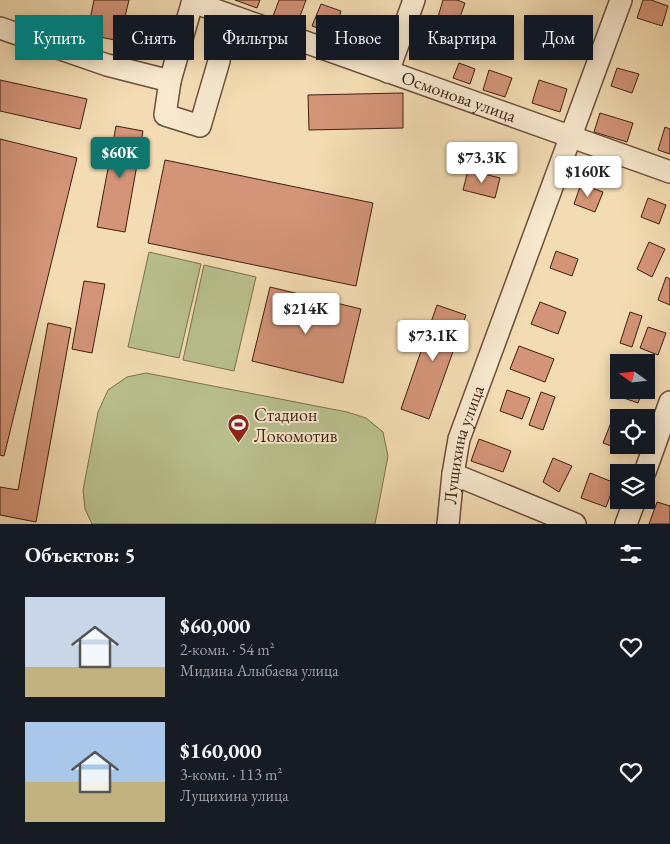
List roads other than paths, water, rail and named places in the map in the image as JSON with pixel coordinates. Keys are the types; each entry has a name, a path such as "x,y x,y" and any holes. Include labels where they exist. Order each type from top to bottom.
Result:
{"street":[{"path":"388,72 414,0"},
{"name":"Лущихина улица","path":"448,524 459,439 621,0"},
{"path":"193,1 170,80 165,115 200,126 219,61"},
{"name":"Осмонова улица","path":"193,1 670,172"},
{"path":"0,28 107,65 170,80"},
{"path":"648,464 670,402"},
{"path":"453,474 576,524"},
{"path":"626,524 632,509"}],"place":[{"name":"Стадион Локомотив","path":"238,444"}]}
